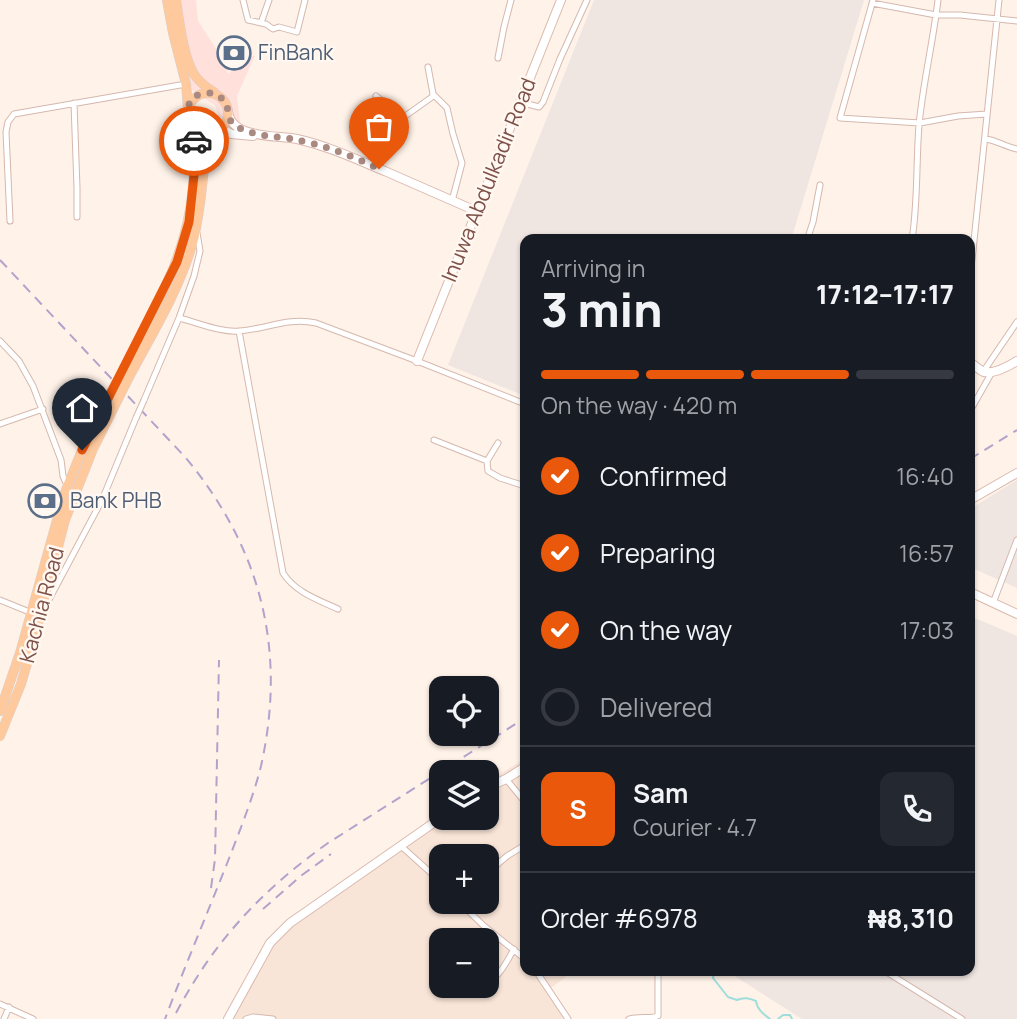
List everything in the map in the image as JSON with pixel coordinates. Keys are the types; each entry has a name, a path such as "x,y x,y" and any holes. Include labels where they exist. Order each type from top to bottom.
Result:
{"main road":[{"path":"115,394 168,283 189,222 195,148 188,114 186,83 167,0"},
{"path":"123,378 181,275 192,245 207,149 228,118 223,99 201,83 191,69 176,0"},
{"path":"218,95 205,92 199,94 194,98 188,114 195,128 200,131 211,133 219,130"},
{"name":"Kachia Road","path":"0,736 21,684 67,486 87,439 115,394"},
{"name":"Kachia Road","path":"0,711 37,613 69,509 115,394"}],"street":[{"path":"243,0 248,20 266,24 273,29 279,27 297,32 305,0"},
{"path":"261,23 269,0"},
{"path":"498,58 511,0"},
{"name":"Inuwa Abdulkadir Road","path":"416,360 561,0"},
{"path":"520,102 539,107 543,102 587,0"},
{"path":"913,234 920,123 938,0"},
{"path":"975,234 999,0"},
{"path":"987,114 920,123 840,118 872,2 936,16 1017,20"},
{"path":"428,67 433,94 447,108 462,163 452,201"},
{"path":"10,221 6,145 8,122 14,114 186,83"},
{"path":"387,129 429,100 433,94"},
{"path":"376,96 388,106 385,149 379,169"},
{"path":"74,103 77,217"},
{"path":"228,111 229,117 236,125 253,134 309,143 379,169 476,211"},
{"path":"219,130 232,134 263,135"},
{"path":"985,138 1017,149"},
{"path":"808,234 820,186"},
{"path":"0,600 37,613 103,500 179,318 199,261 200,242 196,223"},
{"path":"179,318 239,331 291,321 316,323 520,402"},
{"path":"975,400 1017,323"},
{"path":"239,331 283,573 301,591 338,609"},
{"path":"0,341 19,361 33,386 61,460 67,486"},
{"path":"975,365 988,372 1017,361"},
{"path":"0,424 43,409"},
{"path":"434,440 487,461"},
{"path":"498,443 487,461 488,471 520,484"},
{"path":"61,460 75,469"},
{"path":"975,497 1017,473"},
{"path":"992,603 1017,540"},
{"path":"975,594 1017,614"},
{"path":"499,782 520,770"},
{"path":"506,779 520,796"},
{"path":"228,1019 270,943 278,934 314,905 429,826"},
{"path":"401,846 429,871"},
{"path":"499,863 520,848"},
{"path":"472,914 520,954"},
{"path":"499,973 514,949"},
{"path":"539,976 568,1019"},
{"path":"629,1019 658,1016 658,976"},
{"path":"893,976 962,1019"},
{"path":"0,1004 33,1019"},
{"path":"4,1019 9,1007"},
{"path":"246,1019 273,1019"}],"shaded area":[{"path":"167,0 196,0 198,21 228,74 255,55 237,96 242,140 224,131 215,105 195,93 182,79"},
{"path":"594,0 864,0 793,234 520,234 520,394 448,365"},
{"path":"1017,480 1017,588 975,569 975,506"},
{"path":"975,618 1017,636 1017,1019 802,1019 735,976 975,976"},
{"path":"520,761 520,976 567,976 548,990 563,1019 226,1019 262,955 336,885 429,822 429,830 499,830 499,775"}],"waterway":[{"path":"713,976 728,997 756,1001 761,1011 770,1019"},
{"path":"778,1019 783,1015 790,1015 792,1019"}],"railway":[{"path":"0,260 186,458 233,528 250,565 261,603 271,682 261,766 242,826 165,1019"},
{"path":"975,456 1017,430"},
{"path":"211,888 215,859 219,660"},
{"path":"176,1013 207,962 224,940 281,880 328,843 520,721"},
{"path":"263,909 331,854"}],"way so far":[{"path":"194,141 187,114 190,103 199,94 212,93 223,99 229,117 236,125 253,134 309,143 379,169"}],"place":[{"name":"FinBank","path":"234,53"},
{"name":"Bank PHB","path":"45,501"}],"route":[{"path":"82,450 177,262 189,222 195,166 194,141"}]}
